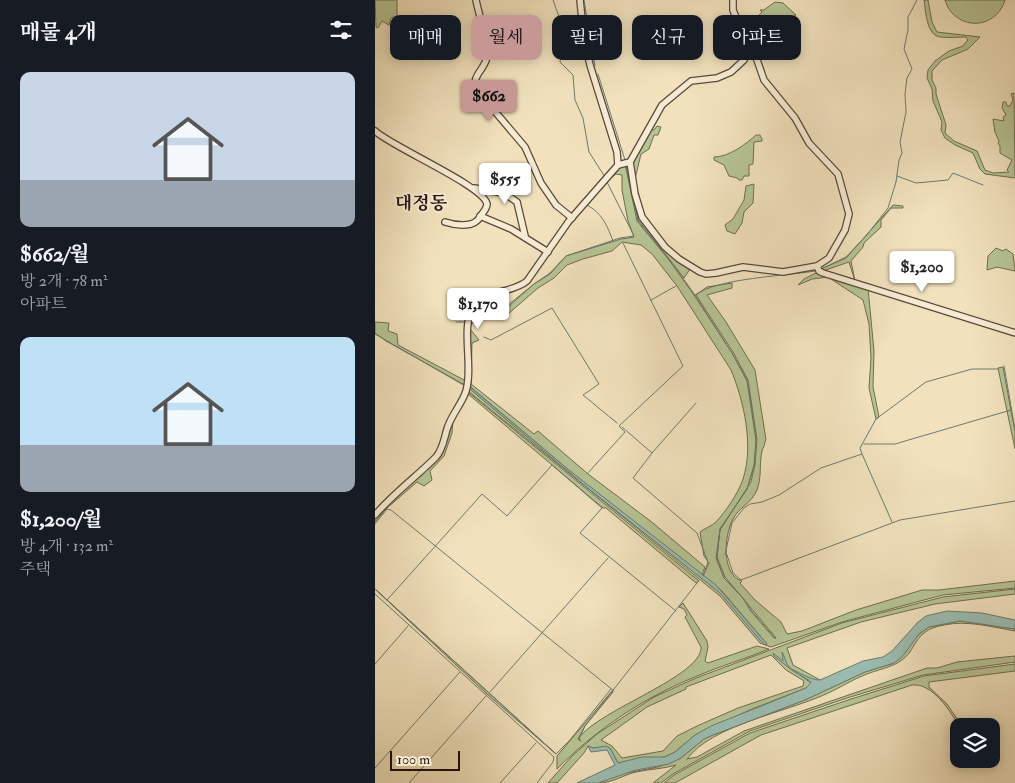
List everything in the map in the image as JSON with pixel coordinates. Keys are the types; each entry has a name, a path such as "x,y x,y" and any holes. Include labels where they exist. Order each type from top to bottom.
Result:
{"street":[{"path":"476,0 487,54 485,64 475,80 476,89 525,147 541,183 556,205 572,218"},
{"path":"580,0 586,50 617,152 618,165"},
{"path":"733,0 735,15"},
{"path":"744,60 731,72 717,78 691,81 662,106 630,162 635,194 642,217 665,247 693,268 706,274 743,267 783,272 817,266 829,258 845,230 849,214 836,170 829,166 809,143 795,118 764,80 757,60"},
{"path":"375,132 388,142 409,151 472,188 487,203 487,207 475,223 462,226 445,222"},
{"path":"375,515 410,479 435,457 442,447 449,424 467,388 469,359 468,322 473,307 482,299 524,283 572,218 618,165 630,162"},
{"path":"472,188 504,193 517,202 525,236"},
{"path":"481,216 525,236 548,252"},
{"path":"817,266 819,271 1015,333"}],"green space":[{"path":"375,0 397,0 397,15 390,15 389,25 382,21 378,28 376,27"},
{"path":"924,0 928,0 932,22 937,32 980,37 968,49 942,60 932,71 932,80 946,125 945,133 954,141 977,151 985,170 993,173 1009,172 1007,170 1012,160 1000,153 993,119 1004,121 1003,117 1006,115 1002,108 1003,102 1010,106 1013,100 1011,94 1014,93 1015,178 985,174 980,169 973,153 945,138 941,130 942,122 933,101 932,89 927,78 928,70 935,61 949,51 963,46 968,40 966,37 936,36 928,22"},
{"path":"945,0 1005,0 993,18 975,23 965,22 957,17 950,10"},
{"path":"775,2 783,3 796,15 759,15 762,12 760,10 764,10"},
{"path":"657,126 661,127 658,135 654,135 649,149 641,154 634,183 630,162 650,129 654,130"},
{"path":"756,135 760,135 762,141 754,142 753,164 749,165 749,176 744,176 742,180 739,180 729,176 724,165 714,160 714,157 731,152"},
{"path":"625,164 637,221 669,260 694,295 732,353 747,381 756,440 754,465 747,488 751,482 755,464 757,440 748,380 733,352 696,295 707,287 732,283 732,288 707,295 755,370 766,440 762,451 757,490 752,499 738,511 733,519 726,544 726,554 730,571 742,581 740,583 755,600 781,622 787,634 802,631 856,610 922,590 939,590 1015,581 1015,588 943,595 842,622 771,647 765,645 760,643 720,596 468,391 468,322 509,306 534,284 550,274 566,256 621,239 634,237 628,221 622,190 622,175 616,174 607,181 619,167","holes":["622,242 641,245 652,254 677,286 731,370 740,395 746,424 748,452 746,466 741,485 728,508 713,525 700,532 704,556 709,563 703,576 722,591 767,644 765,645 721,593 589,489 470,389 471,387 570,471 702,575 705,567 653,523 588,474 538,431 534,434 471,384 472,343 479,340 470,329 470,324 508,314 538,288 554,278 567,265 612,251","735,507 720,530 717,557 725,577 740,595 724,578 716,558 720,529","744,599 776,638 750,610"]},
{"path":"627,165 646,225 690,269 684,278 638,220"},
{"path":"754,184 753,203 744,212 742,223 735,234 727,231 725,225 733,219 744,200 746,186"},
{"path":"893,205 903,206 903,208 891,208 881,220 881,227 864,243 863,247 851,261 855,281 849,262 823,271 821,269 846,258"},
{"path":"996,248 1003,251 1006,249 1013,254 1015,271 997,267 987,270 988,256"},
{"path":"818,272 868,288 874,351 873,387 879,417 876,419 869,388 871,358 869,324 863,300 828,277 812,279 798,285 804,279"},
{"path":"375,322 389,323 388,331 397,334 398,345 466,381 465,385 386,341 375,333"},
{"path":"1003,367 1015,432 1015,449 998,368"},
{"path":"468,392 699,581 696,583 606,508 603,508 468,394 453,420 452,433 444,456 430,471 432,480 424,486 417,482 387,508 375,522 375,518 438,457 448,429"},
{"path":"375,589 556,754 487,694"},
{"path":"1015,589 1015,594 935,604 861,622 787,648 793,665 820,680 814,681 793,670 811,683 806,688 752,709 695,735 675,752 665,757 618,763 610,748 593,748 588,746 557,783 548,783 572,756 597,734 654,697 696,678 842,623 943,597","holes":["771,655 786,670 804,681 803,686 738,708 697,726 677,736 663,751 622,758 612,746 601,740 647,707 686,689 686,687"]},
{"path":"683,603 707,641 708,647 705,661 708,663 757,646 769,649 697,676 640,704 605,727 557,769 557,756 612,691 585,726 578,739 580,741 579,738 590,727 668,681 685,670 697,658 701,647 685,617 687,615 684,609 679,607"},
{"path":"960,621 1015,629 1015,631 962,623 933,628 921,636 910,652 899,662 862,676 810,701 760,717 805,700 865,672 894,663 919,634 929,627"},
{"path":"1015,656 1015,662 923,675 847,698 750,731 673,774 661,783 653,783 676,765 636,772 608,782 598,783 621,774 658,767 681,758 704,739 738,726 714,737 699,747 687,759 697,757 744,731 927,668 937,668 957,662"},
{"path":"1015,664 1015,671 929,682 929,687 947,704 957,718 954,718 934,693 927,688 912,685 761,735 675,783 664,783 674,775 750,733 924,676"}],"water":[{"path":"470,387 570,471 716,585 767,644 765,645 760,640 720,593 589,489 470,389"},
{"path":"947,611 982,613 1015,620 1015,629 960,621 929,627 919,634 902,657 894,663 865,672 805,700 704,739 681,758 669,764 636,770 598,783 577,783 615,765 607,750 591,752 588,746 593,748 606,746 610,748 618,763 642,757 665,757 711,726 806,688 811,683 810,681 793,671 774,656 773,653 783,661 782,652 789,667 799,673 820,680 863,661 883,657 892,651 918,622 926,616"}],"waterway":[{"path":"553,0 565,33 560,62 573,75 575,100 583,118 589,152 605,177"},
{"path":"584,0 595,66"},
{"path":"821,269 846,257 866,236 888,208 902,153 900,142 906,112 905,94 907,78 912,69 904,49 908,30 908,17 917,0"},
{"path":"598,74 625,160"},
{"path":"626,166 638,221 670,260 695,295 748,381 756,440 755,465 747,489 720,529 717,558 724,578 743,598 775,638"},
{"path":"897,176 916,183 948,180 953,173 983,185"},
{"path":"471,320 508,305 550,273 566,256 620,238 634,236 607,182"},
{"path":"587,205 597,212 603,220 613,241"},
{"path":"587,474 625,432 619,426 683,366 623,243"},
{"path":"695,295 706,289 735,281 815,271"},
{"path":"651,300 676,286"},
{"path":"484,337 491,340 552,308 599,384 583,395 617,423"},
{"path":"456,322 465,322"},
{"path":"375,334 465,386"},
{"path":"1004,366 1015,429"},
{"path":"862,454 860,448 876,419 926,382 972,369 998,369"},
{"path":"652,453 696,403"},
{"path":"864,444 895,444 1011,410"},
{"path":"622,427 652,453 633,478 697,533 708,562 703,576"},
{"path":"725,555 732,523 744,508 750,504 762,502 779,495 821,468 862,454 892,522"},
{"path":"387,600 482,494 507,516 552,465 602,508 580,533 676,611"},
{"path":"727,555 733,573 741,580 900,520 1015,501"},
{"path":"375,524 387,509 391,510 614,691"},
{"path":"490,692 608,558"},
{"path":"581,741 579,739 585,726 697,583"},
{"path":"375,589 556,754 569,741 611,689"},
{"path":"375,594 554,757 553,762 537,783"},
{"path":"375,664 408,626"},
{"path":"375,768 460,672"},
{"path":"409,783 486,696"},
{"path":"500,783 536,743"}],"district":[{"name":"대정동","path":"421,203"}]}
